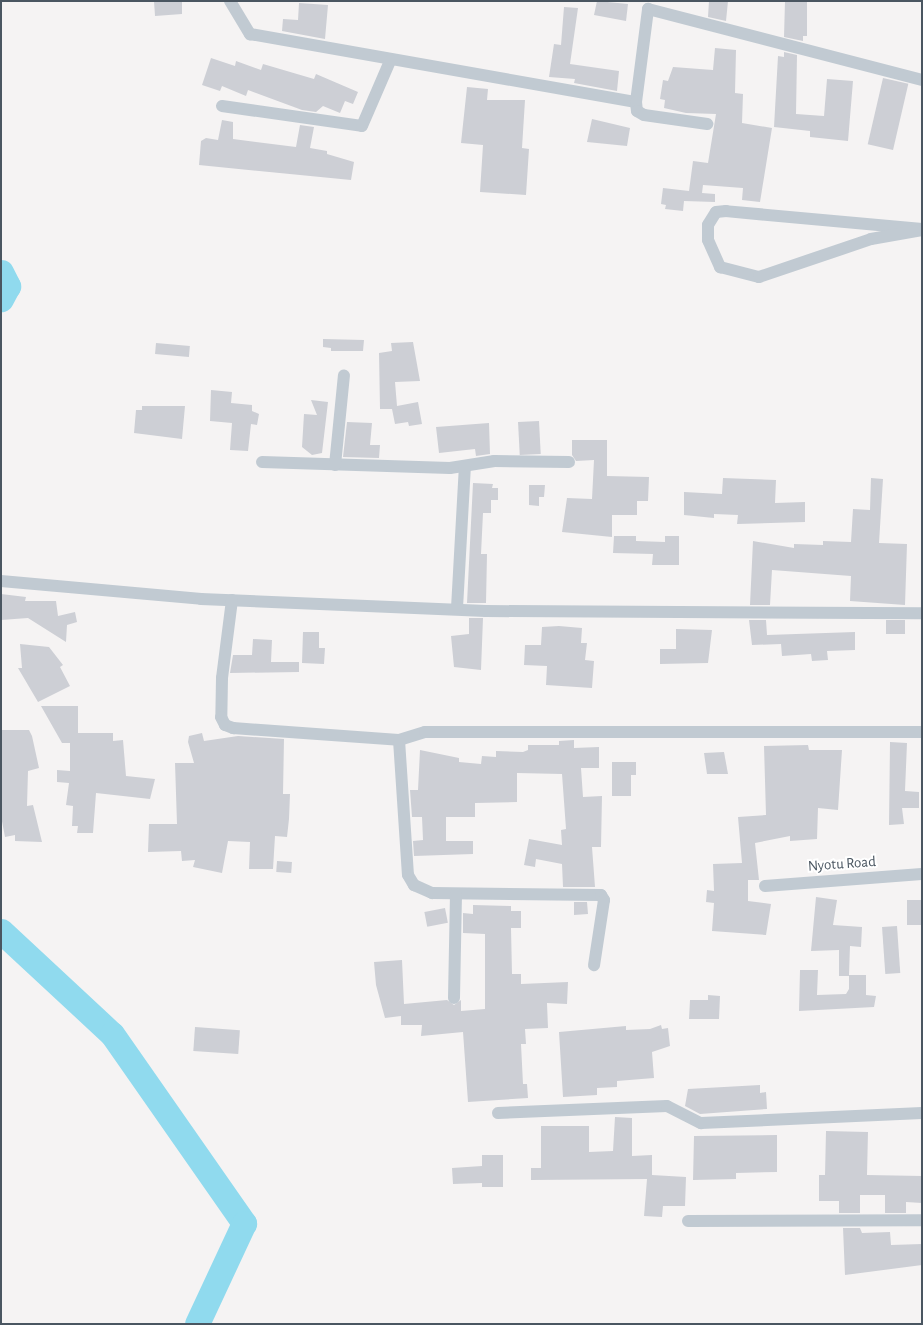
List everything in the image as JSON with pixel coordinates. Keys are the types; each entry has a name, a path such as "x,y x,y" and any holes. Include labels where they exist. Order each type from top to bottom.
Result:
{"street":[{"path":"230,1 250,34 390,61 636,102"},
{"path":"707,124 644,114 637,111 636,102 648,9 922,80"},
{"path":"222,106 362,126 390,61"},
{"path":"726,211 922,229 871,239 759,277 720,267 708,240 708,225 716,212 726,211"},
{"path":"335,464 344,375"},
{"path":"262,462 465,467 494,461 569,462"},
{"path":"457,608 465,467"},
{"path":"1,581 232,600 457,608 922,613"},
{"path":"232,600 222,678 221,718 225,725 399,740 425,732 922,732"},
{"path":"399,740 408,876 422,891 456,894 601,895 604,900 594,965"},
{"name":"Nyotu Road","path":"765,886 922,874"},
{"path":"454,998 456,894"},
{"path":"498,1113 667,1106 700,1123 922,1113"},
{"path":"688,1221 922,1220"}],"building":[{"path":"154,1 182,1 182,14 155,16"},
{"path":"597,1 628,4 626,21 594,15"},
{"path":"709,1 728,1 726,21 708,17"},
{"path":"785,1 807,1 807,36 803,36 803,41 784,37"},
{"path":"299,3 328,5 325,39 282,31 283,19 298,20"},
{"path":"564,7 578,8 570,64 619,71 617,91 574,83 575,79 549,77 554,44 561,45"},
{"path":"715,48 736,50 735,93 743,94 742,123 772,128 760,202 742,200 743,188 703,185 702,193 715,194 715,202 684,201 683,211 665,209 666,205 661,204 663,188 689,191 693,161 708,163 716,114 686,113 664,108 665,100 660,99 663,80 668,81 673,67 713,70"},
{"path":"784,52 797,55 796,114 824,116 827,79 853,81 848,141 810,137 810,131 774,127 778,56 784,57"},
{"path":"211,58 235,66 236,61 261,70 263,64 314,79 316,74 358,92 353,104 345,101 340,113 323,106 316,112 302,110 248,90 246,96 222,86 220,91 202,85"},
{"path":"883,78 908,84 893,150 868,144"},
{"path":"467,87 488,89 487,100 525,100 522,148 529,149 526,195 480,192 483,145 461,143"},
{"path":"592,119 630,128 627,146 587,142"},
{"path":"222,120 233,122 233,139 296,147 300,125 314,127 310,148 327,151 327,154 354,162 351,180 199,165 201,141 206,138 218,140"},
{"path":"323,339 364,340 363,351 331,351 331,348 323,347"},
{"path":"413,342 420,381 395,382 397,406 418,402 422,424 409,426 408,422 395,424 392,409 380,409 379,353 392,351 391,343"},
{"path":"156,343 190,346 189,357 155,354"},
{"path":"211,390 232,392 231,403 252,405 252,411 259,414 257,425 251,424 248,451 230,450 232,423 210,421"},
{"path":"311,400 328,402 322,453 312,455 302,447 304,414 317,415"},
{"path":"142,406 185,406 182,439 134,433 136,410 142,410"},
{"path":"539,421 541,454 520,455 518,422"},
{"path":"347,422 372,423 370,445 380,445 379,458 343,457"},
{"path":"489,423 490,454 476,456 475,449 439,453 436,427"},
{"path":"572,440 607,440 607,476 649,477 648,501 637,501 637,515 612,515 612,537 562,532 567,498 592,499 594,460 576,461 572,455"},
{"path":"723,478 776,480 775,503 805,502 805,522 737,524 738,515 714,514 714,518 684,515 684,492 722,494"},
{"path":"871,478 883,479 879,543 907,544 905,605 850,601 851,576 772,570 770,605 750,605 753,541 794,548 794,544 823,545 823,541 851,542 853,509 870,510"},
{"path":"473,483 493,484 492,488 498,488 498,500 491,500 491,513 483,513 481,554 487,554 486,603 467,603"},
{"path":"529,485 545,485 544,497 539,497 539,506 529,505"},
{"path":"614,536 636,536 636,541 665,542 665,536 679,536 679,565 652,565 653,554 613,553"},
{"path":"1,594 26,597 25,601 56,601 58,616 75,612 77,622 67,625 66,642 28,618 1,620"},
{"path":"469,618 483,618 481,670 454,667 451,636 469,634"},
{"path":"749,620 766,620 767,635 855,632 855,650 827,651 828,660 812,661 811,654 782,656 781,644 752,645"},
{"path":"886,620 905,620 905,634 886,634"},
{"path":"559,626 582,628 581,643 587,643 585,660 594,661 592,688 546,685 547,666 524,665 525,645 541,645 542,627"},
{"path":"676,629 712,630 708,663 660,664 660,649 676,649"},
{"path":"303,632 319,632 319,648 325,648 324,664 302,663"},
{"path":"253,639 272,640 271,662 299,662 299,672 230,673 233,655 252,655"},
{"path":"20,644 49,647 63,665 60,667 70,686 38,702 18,668 22,668"},
{"path":"41,706 78,706 78,733 113,733 113,741 123,740 126,776 155,779 150,799 96,793 93,833 77,833 78,826 72,826 73,806 66,805 69,783 57,782 57,770 70,771 70,743 62,743"},
{"path":"1,730 29,730 32,736 39,768 28,771 27,806 33,805 42,842 15,841 15,835 5,837 1,816"},
{"path":"202,733 204,741 238,736 284,739 283,794 290,794 289,819 287,837 275,836 273,869 249,869 250,842 228,841 222,873 193,867 195,860 182,861 181,851 148,852 149,824 177,824 175,763 194,763 188,742 189,736"},
{"path":"574,740 574,748 599,747 599,768 581,768 583,797 602,796 601,847 592,847 595,887 563,887 562,864 536,859 535,867 524,865 529,839 562,845 561,830 566,829 562,774 517,773 517,802 475,803 475,817 446,817 446,841 473,841 473,854 414,856 413,841 423,840 422,817 412,817 410,790 418,790 420,750 459,758 459,762 481,764 482,756 496,757 496,751 523,752 528,750 528,745 559,745 559,741"},
{"path":"890,742 907,743 905,791 919,792 919,808 902,808 904,824 889,825"},
{"path":"808,745 809,750 842,750 838,810 818,808 817,839 790,841 790,836 755,843 759,880 748,880 748,901 771,904 766,935 712,931 714,903 706,902 707,890 714,891 713,864 742,863 738,817 766,815 764,746"},
{"path":"724,752 728,774 707,774 704,753"},
{"path":"612,762 636,762 636,775 631,775 631,796 612,796"},
{"path":"277,861 292,862 291,873 276,872"},
{"path":"816,897 837,900 833,925 862,927 861,947 850,946 849,975 866,975 866,995 876,996 874,1007 799,1011 800,970 818,970 817,995 846,994 849,989 849,976 839,976 839,950 811,951"},
{"path":"907,900 922,900 922,925 907,925"},
{"path":"574,902 587,902 588,914 574,915"},
{"path":"473,905 511,906 511,911 521,911 521,928 511,928 512,974 521,974 521,984 568,982 567,1004 547,1003 548,1028 525,1029 526,1044 521,1044 523,1084 527,1084 528,1098 468,1102 463,1032 421,1036 422,1025 401,1025 401,1016 385,1018 376,985 374,962 402,960 404,1004 447,1000 454,1005 461,1000 461,1011 485,1009 485,934 463,933 463,913 473,914"},
{"path":"445,908 448,923 427,927 424,912"},
{"path":"897,926 900,973 885,974 882,927"},
{"path":"708,995 720,996 719,1019 689,1019 690,1000 708,1000"},
{"path":"661,1025 662,1029 668,1028 670,1046 652,1052 654,1078 617,1081 617,1087 597,1088 597,1095 563,1097 559,1032 626,1026 626,1030 650,1029"},
{"path":"195,1027 240,1030 238,1054 193,1051"},
{"path":"760,1085 760,1093 766,1092 767,1109 700,1114 685,1106 688,1089"},
{"path":"615,1117 632,1118 632,1156 652,1155 652,1175 686,1177 685,1206 663,1206 662,1217 644,1216 647,1179 531,1180 531,1168 541,1168 541,1126 589,1126 589,1152 613,1151"},
{"path":"826,1131 868,1132 867,1175 922,1176 922,1203 906,1202 906,1213 885,1213 885,1195 860,1195 860,1213 839,1213 839,1201 819,1201 819,1175 825,1175"},
{"path":"777,1135 777,1172 736,1173 736,1179 693,1180 694,1136"},
{"path":"482,1155 503,1155 503,1187 482,1187 482,1183 453,1184 452,1168 482,1166"},
{"path":"843,1228 860,1228 862,1233 890,1232 891,1245 922,1244 922,1265 845,1275"}],"waterway":[{"path":"1,272 8,286 1,299"},
{"path":"1,931 112,1034 244,1223 197,1324"}]}
